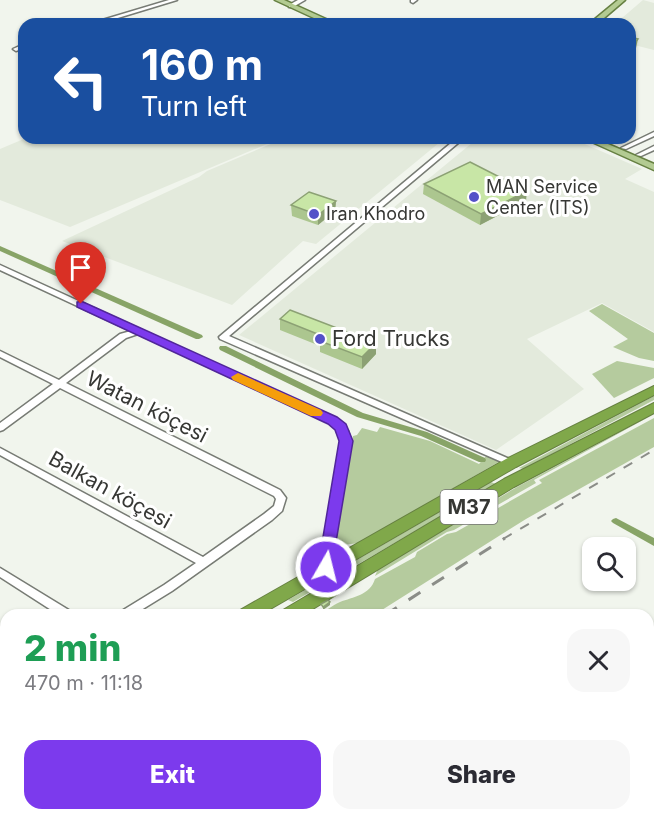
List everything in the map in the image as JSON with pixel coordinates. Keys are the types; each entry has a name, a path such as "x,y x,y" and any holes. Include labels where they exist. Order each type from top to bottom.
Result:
{"highway":[{"name":"M37","path":"256,609 511,463 654,390"},
{"name":"M37","path":"300,609 509,483 654,407"},
{"path":"282,594 282,602 288,609"}],"main road":[{"path":"270,0 318,18"},
{"path":"278,0 313,18"},
{"path":"600,18 622,0"},
{"path":"610,18 632,0"},
{"path":"603,144 654,161"},
{"path":"615,144 654,167"}],"street":[{"path":"112,18 174,0"},
{"path":"289,6 302,0"},
{"path":"636,142 654,134"},
{"path":"454,144 223,337 511,463"},
{"path":"624,148 633,144"},
{"path":"636,156 654,148"},
{"path":"1,269 333,421 341,427 346,441 326,567"},
{"path":"0,428 123,336 139,332"},
{"name":"Watan köçesi","path":"0,354 277,493 282,501 274,512 203,561"},
{"name":"Balkan köçesi","path":"0,451 203,561"},
{"path":"134,609 168,588 203,561"},
{"path":"0,572 59,609"}],"shaded area":[{"path":"643,0 654,3 654,50 636,46 636,18 622,18"},
{"path":"18,141 18,144 267,144 70,227 0,200 0,149"},
{"path":"271,144 438,144 316,244 303,241 232,305 62,241 199,177 207,171"},
{"path":"471,144 585,144 642,169 625,179 654,192 654,332 602,303 527,339 584,389 496,450 239,335"}],"green space":[{"path":"602,304 654,333 654,361 639,358 613,347 628,339 589,311"},
{"path":"617,361 654,368 654,378 614,398 592,374"},
{"path":"654,396 654,400 523,469 519,468"},
{"path":"654,414 534,480 536,483 447,532 375,576 378,569 517,487"},
{"path":"654,418 654,447 526,519 384,609 328,609 365,592 375,579 415,557 417,552 447,534 456,532 542,483 539,480"},
{"path":"380,427 430,441 479,464 487,455 502,460 359,543 343,545 337,537 353,436 357,435 362,428 377,432"},
{"path":"491,482 496,484 293,602 288,600"}],"building":[{"name":"MAN Service Center (ITS)","path":"470,162 527,191 481,214 424,184"},
{"path":"309,192 336,201 318,215 291,205"},
{"path":"290,310 376,343 362,357 320,341 325,337 280,319"},
{"path":"328,600 330,602 323,607 321,604"}],"waterway":[{"path":"0,248 199,337"},
{"path":"223,348 360,415 424,434 482,460"},
{"path":"616,521 654,542"}],"railway":[{"path":"503,539 654,450"},
{"path":"394,609 505,538"}],"slow traffic":[{"path":"238,377 316,413"}],"place":[{"name":"MAN Service Center (ITS)","path":"474,197"},
{"name":"Iran Khodro","path":"314,214"},
{"name":"Ford Trucks","path":"320,339"}],"route":[{"path":"81,304 333,421 341,427 346,435 346,441 326,567"}]}
